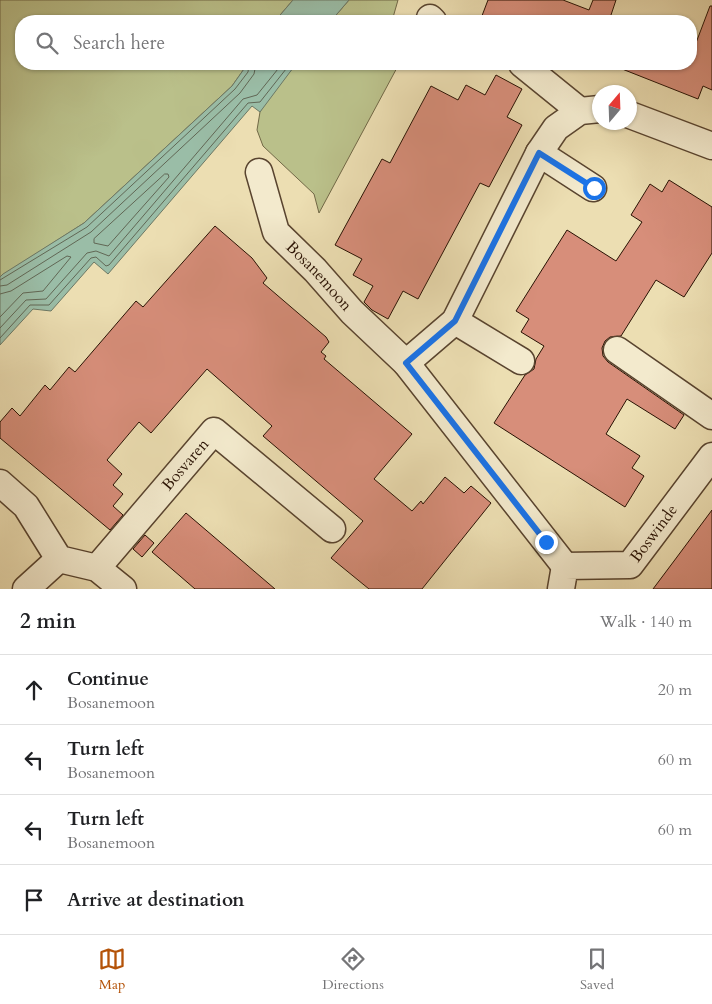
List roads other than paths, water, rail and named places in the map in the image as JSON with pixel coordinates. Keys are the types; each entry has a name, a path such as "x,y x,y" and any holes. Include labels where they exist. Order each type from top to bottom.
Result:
{"street":[{"path":"406,363 455,321 539,153 556,128 590,110 531,70"},
{"path":"637,117 712,146"},
{"path":"539,153 594,188"},
{"name":"Bosanemoon","path":"258,172 276,232 352,312 406,363 563,577"},
{"path":"455,321 521,361"},
{"path":"617,350 712,416"},
{"name":"Bosvaren","path":"97,568 214,431 332,528"},
{"name":"Boswinde","path":"563,577 630,565 712,456"},
{"path":"0,483 26,506 59,558 97,568 123,589"},
{"path":"26,589 59,558"}],"water":[{"path":"293,0 349,0 336,15 280,15"},
{"path":"243,70 292,70 260,112 252,106 108,274 94,262 51,311 33,309 0,345 0,277 84,223 232,86"}]}
